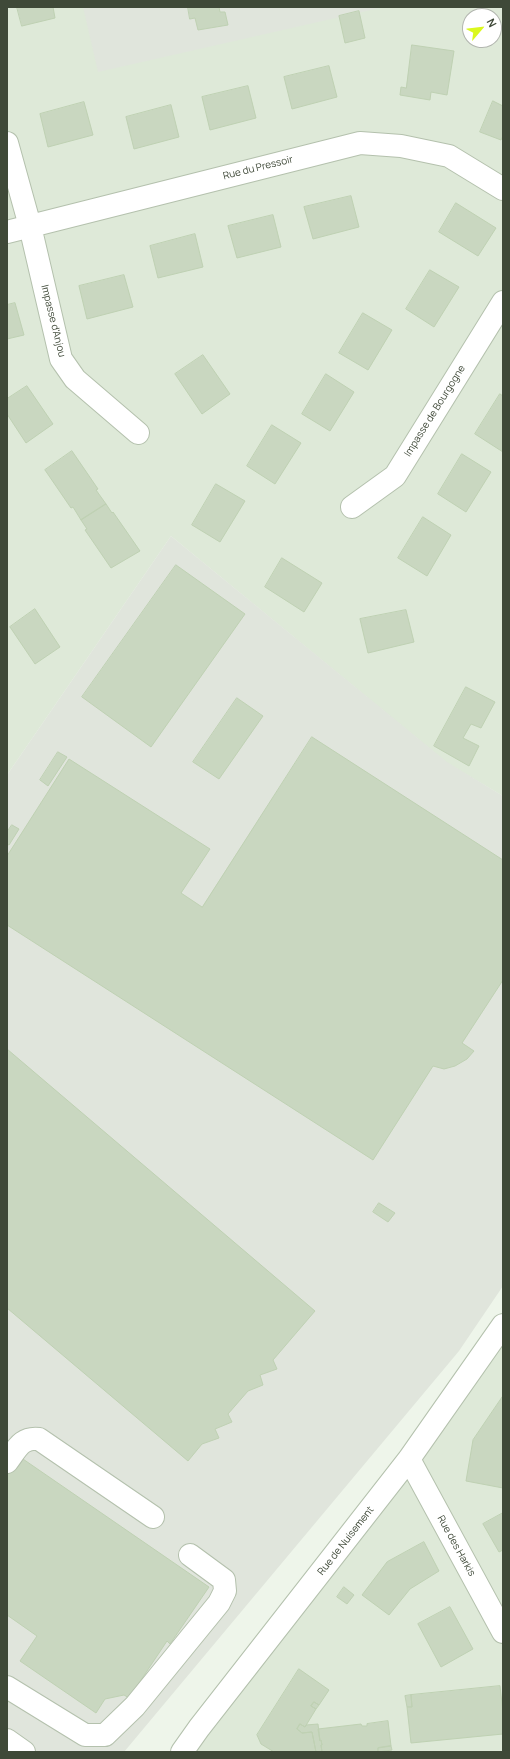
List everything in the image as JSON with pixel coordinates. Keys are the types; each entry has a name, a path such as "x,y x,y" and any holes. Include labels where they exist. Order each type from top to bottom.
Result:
{"street":[{"name":"Rue du Pressoir","path":"7,232 360,142 401,146 448,156 503,189"},
{"name":"Impasse d'Anjou","path":"7,143 30,226 61,358 75,379 138,433"},
{"name":"Impasse de Bourgogne","path":"352,507 395,476 503,302"},
{"name":"Rue de Nuisement","path":"182,1752 199,1728 409,1459 503,1325"},
{"path":"7,1462 22,1442 30,1438 39,1439 153,1517"},
{"name":"Rue des Harkis","path":"409,1459 503,1632"},
{"path":"7,1687 85,1735 105,1735 135,1706 219,1603 226,1591 224,1580 190,1555"},
{"path":"7,1740 24,1752"}],"shaded area":[{"path":"7,7 503,7 503,796 447,763 171,536 7,775"},
{"path":"83,7 384,7 98,72"},
{"path":"171,536 447,762 503,796 503,1286 459,1351 124,1752 7,1752 7,775"},
{"path":"503,1321 503,1752 175,1752"}],"building":[{"path":"17,7 53,7 55,18 22,26"},
{"path":"188,7 219,7 220,12 225,12 228,25 198,30 195,18 190,19"},
{"path":"359,11 365,38 345,43 339,16"},
{"path":"412,45 454,51 447,95 431,92 430,100 400,95 401,87 406,88"},
{"path":"329,66 337,97 292,109 284,77"},
{"path":"248,86 256,118 210,130 202,97"},
{"path":"493,101 503,106 503,136 501,140 480,132"},
{"path":"84,102 93,135 48,147 40,114"},
{"path":"171,105 179,137 134,149 126,117"},
{"path":"351,196 359,227 313,239 304,207"},
{"path":"456,203 496,228 478,256 439,232"},
{"path":"273,215 281,247 237,258 228,226"},
{"path":"195,234 203,267 158,278 150,246"},
{"path":"430,270 459,287 434,327 406,309"},
{"path":"124,275 133,307 87,319 79,286"},
{"path":"15,303 24,335 7,339 7,305"},
{"path":"363,313 392,330 368,370 339,353"},
{"path":"203,355 230,394 202,414 175,374"},
{"path":"326,374 354,392 330,431 302,414"},
{"path":"27,386 53,424 26,443 7,414 7,399"},
{"path":"500,394 503,396 503,452 475,434"},
{"path":"272,425 301,443 275,484 247,466"},
{"path":"72,451 98,489 96,490 106,504 81,520 45,470"},
{"path":"462,454 491,472 466,512 438,494"},
{"path":"216,484 245,501 220,542 192,525"},
{"path":"106,504 140,551 111,568 85,530 87,529 81,520"},
{"path":"423,517 451,535 427,576 398,558"},
{"path":"282,558 322,583 304,612 265,587"},
{"path":"176,565 245,614 151,747 82,697"},
{"path":"35,609 60,647 35,664 10,627"},
{"path":"406,610 414,642 368,653 360,619"},
{"path":"466,687 495,702 481,728 471,724 463,738 479,746 469,766 434,746"},
{"path":"237,698 263,716 219,779 193,762"},
{"path":"312,737 503,860 503,980 462,1043 474,1051 467,1059 455,1066 444,1069 433,1066 373,1160 7,925 7,856 69,759 210,849 181,893 202,907"},
{"path":"58,752 67,757 48,786 40,780"},
{"path":"12,825 19,829 9,845 7,844 7,832"},
{"path":"7,1049 315,1311 273,1360 277,1369 260,1375 263,1385 248,1391 228,1414 232,1422 215,1429 219,1438 202,1444 188,1461 7,1308"},
{"path":"379,1203 395,1213 388,1222 373,1212"},
{"path":"503,1396 503,1488 466,1481 473,1440"},
{"path":"20,1457 209,1587 170,1644 167,1641 129,1698 124,1695 105,1699 96,1713 20,1661 37,1636 7,1615 7,1476"},
{"path":"503,1513 503,1550 499,1552 483,1524"},
{"path":"424,1542 439,1571 410,1589 389,1615 362,1595 387,1562"},
{"path":"344,1587 354,1595 347,1604 337,1597"},
{"path":"450,1607 473,1649 441,1667 418,1624"},
{"path":"299,1669 329,1690 319,1705 314,1702 311,1706 316,1709 305,1727 300,1724 297,1729 302,1733 312,1732 316,1752 274,1752 261,1744 257,1735"},
{"path":"500,1686 503,1712 503,1734 411,1743 407,1707 412,1707 411,1695"},
{"path":"411,1695 412,1707 407,1707 405,1696"},
{"path":"314,1702 319,1705 316,1709 311,1706"},
{"path":"388,1721 391,1746 378,1748 378,1752 322,1752 318,1729 361,1724 362,1726 367,1726 367,1724"},
{"path":"300,1724 305,1727 306,1725 318,1724 322,1752 316,1752 312,1732 302,1733 297,1729"},
{"path":"391,1746 392,1750 378,1752 378,1748"}]}
